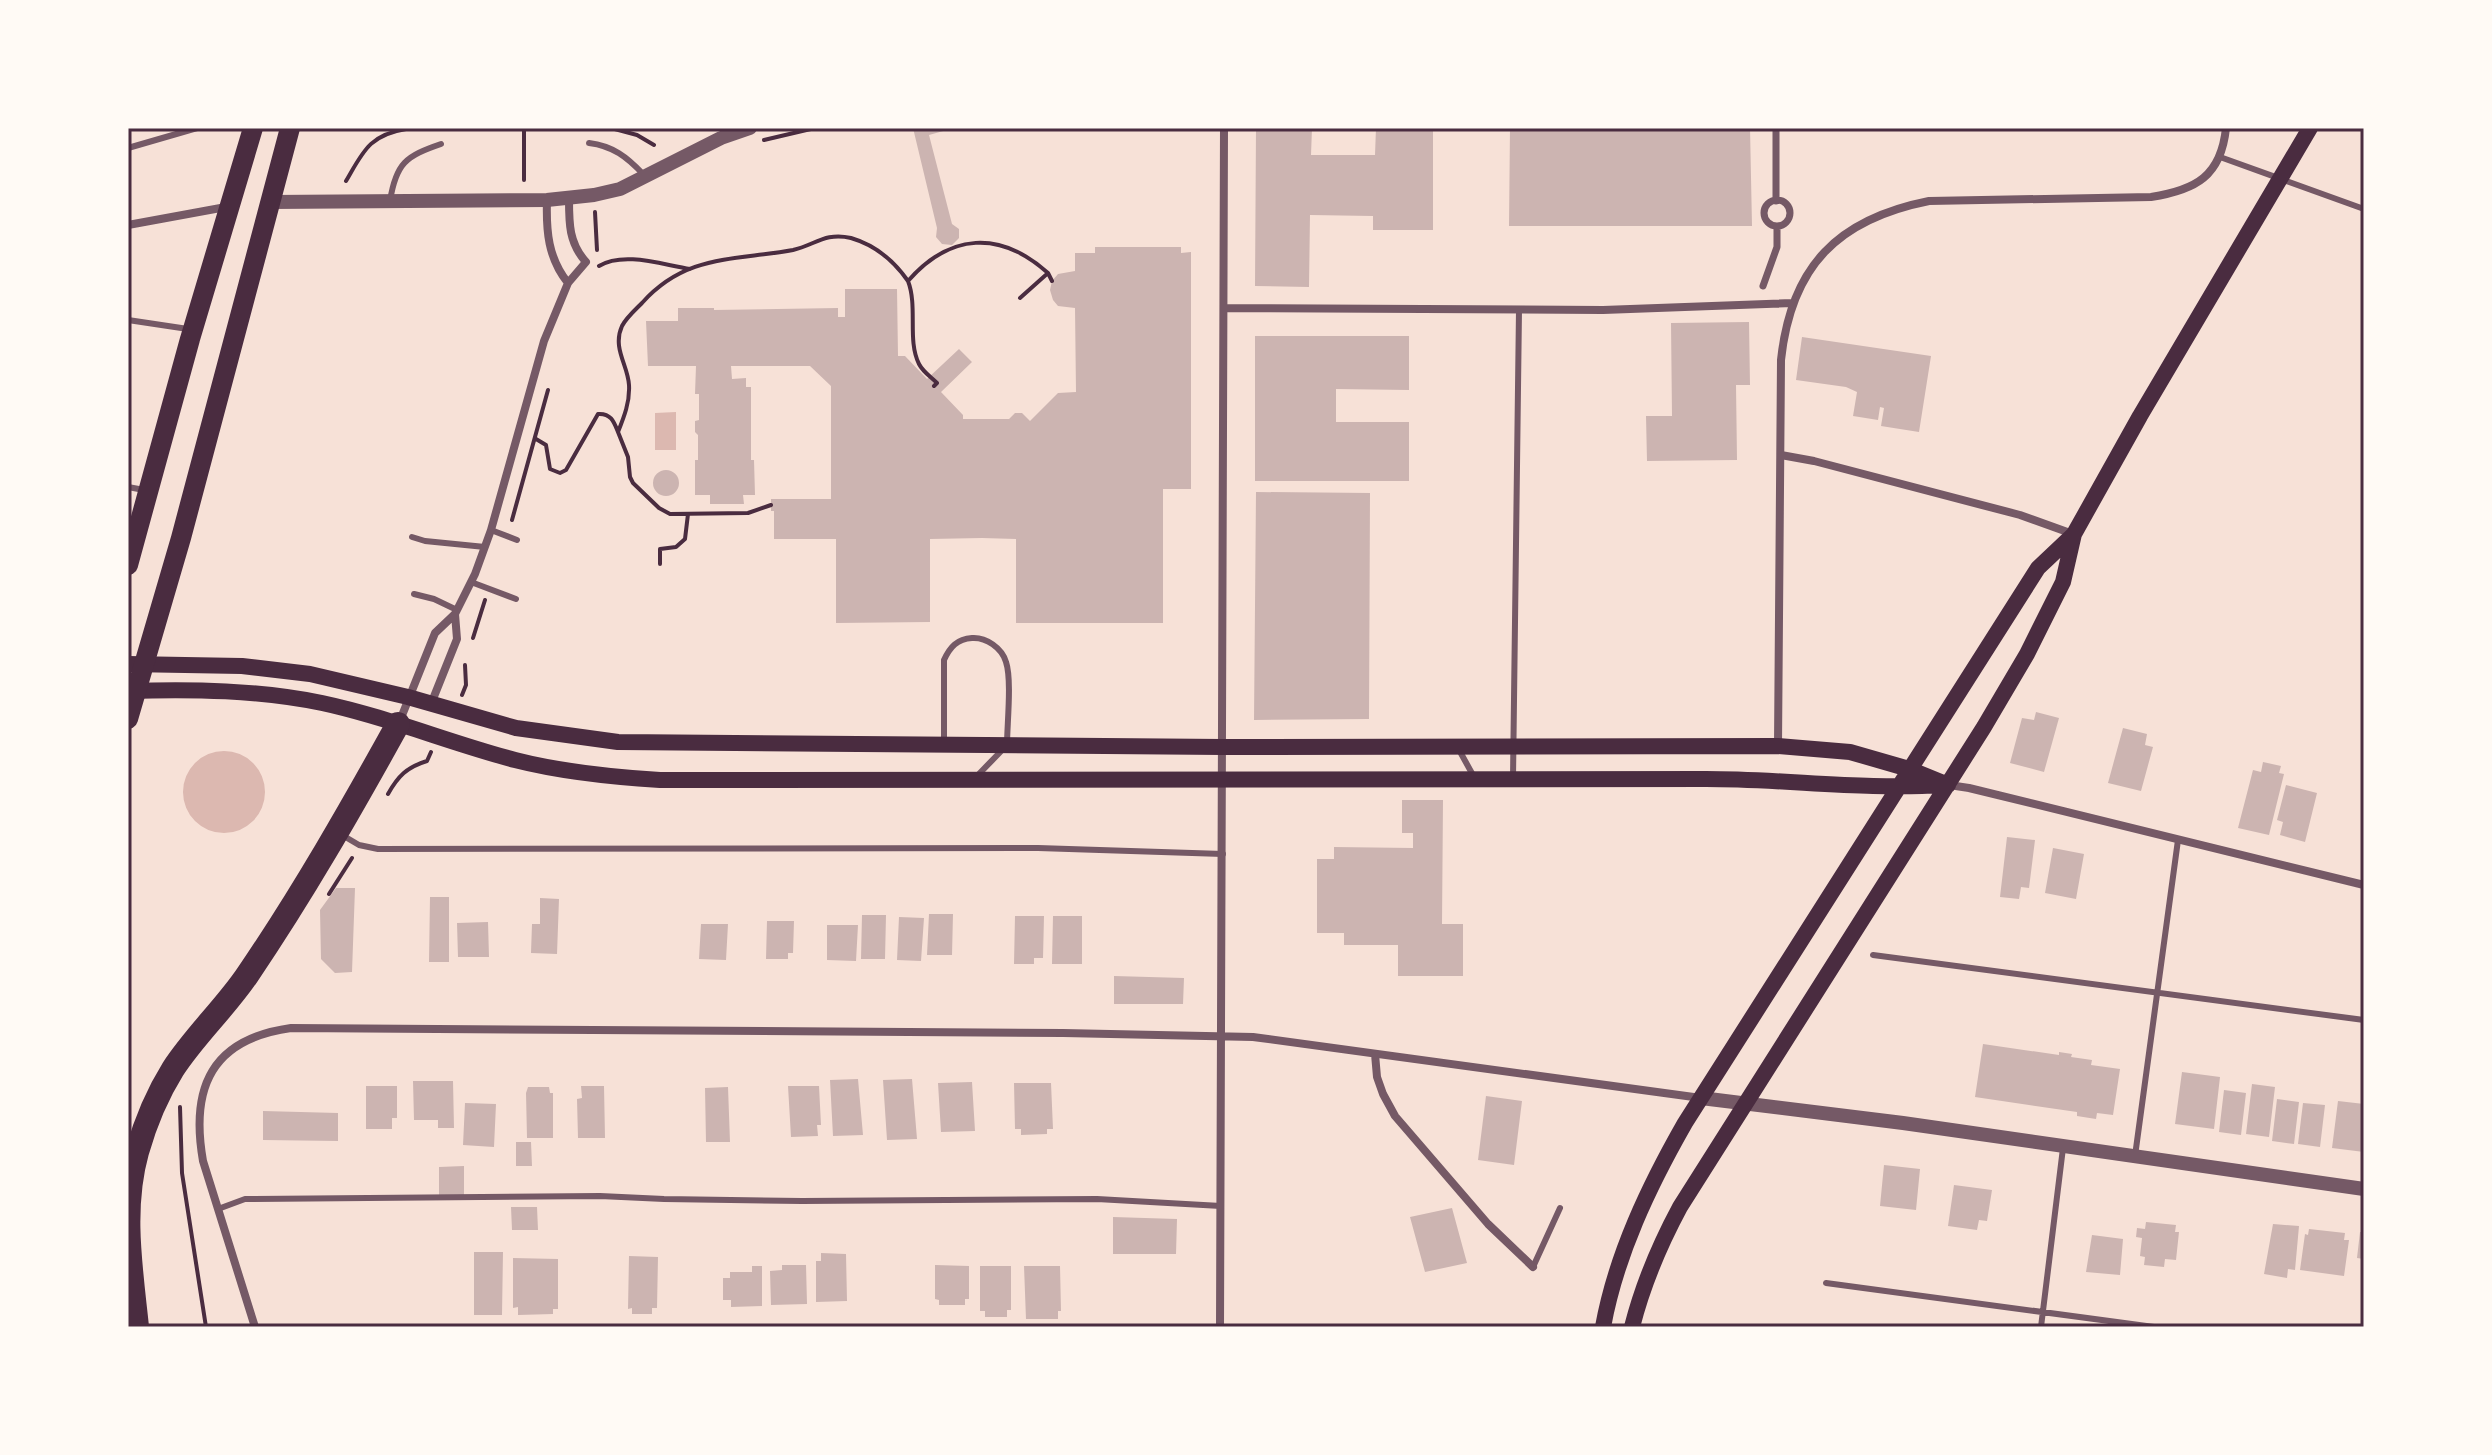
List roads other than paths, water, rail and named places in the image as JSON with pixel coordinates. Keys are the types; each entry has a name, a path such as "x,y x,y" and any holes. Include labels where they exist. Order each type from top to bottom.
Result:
{"highway":[{"path":"136,1327 129,1211 137,1152 147,1123 173,1069 348,839 398,724"},
{"path":"128,1299 136,1327"}],"main road":[{"path":"128,565 138,489 193,330 253,128"},
{"path":"128,719 137,664 290,128"},
{"path":"1632,1327 1659,1247 1696,1181 1948,785 2020,666 2063,582 2074,534 2310,128"},
{"path":"1603,1327 1619,1268 1648,1190 1701,1098 2038,568 2074,534"},
{"path":"137,664 242,666 333,679 516,728 618,742 1223,747 1778,746 1850,752 1909,769 1948,785"},
{"path":"133,690 201,690 271,695 342,708 541,765 630,778 972,782 1741,779 1896,788 1948,785"},
{"path":"398,724 431,704"}],"street":[{"path":"271,202 569,199 620,189 721,138 750,128"},
{"path":"1220,1327 1224,128"},
{"path":"1776,128 1776,201"},
{"path":"1778,746 1781,360 1792,303 1811,269 1830,247 1869,219 1899,207 1929,201 2178,193 2196,185 2211,172 2220,157 2226,128"},
{"path":"398,724 435,633 456,612 471,582 491,530 544,341 558,302 568,283 586,262 574,246 571,235 569,199"},
{"path":"547,200 549,246 568,283"},
{"path":"1776,201 1784,203 1790,213 1788,220 1777,226 1769,223 1765,216 1769,204 1776,201"},
{"path":"128,225 231,206"},
{"path":"1763,286 1777,247 1777,226"},
{"path":"1225,308 1603,310 1792,303"},
{"path":"1781,455 2020,515 2074,534"},
{"path":"431,704 457,639 456,612"},
{"path":"1948,785 2364,885"},
{"path":"255,1327 203,1161 199,1139 200,1107 206,1082 217,1063 229,1051 266,1031 291,1028 1253,1037 2364,1189"},
{"path":"1375,1054 1380,1085 1395,1116 1488,1224 1533,1267"}],"lane":[{"path":"128,148 197,128"},
{"path":"589,143 615,149 646,177"},
{"path":"390,202 393,181 403,161 419,151 441,144"},
{"path":"2220,157 2364,209"},
{"path":"1513,778 1519,310"},
{"path":"128,320 193,330"},
{"path":"491,530 517,540"},
{"path":"412,537 485,547"},
{"path":"471,582 516,599"},
{"path":"414,594 434,599 456,612"},
{"path":"944,745 944,660 949,648 959,641 975,637 989,641 999,649 1006,663 1007,745 972,782"},
{"path":"1456,745 1475,778"},
{"path":"348,839 368,849 393,850 1038,848 1223,854"},
{"path":"2135,1156 2178,840"},
{"path":"1873,955 2364,1020"},
{"path":"2041,1327 2064,1146"},
{"path":"218,1209 245,1199 600,1196 802,1201 1097,1199 1221,1206"},
{"path":"1533,1267 1560,1208"},
{"path":"1826,1283 2154,1327"}]}
